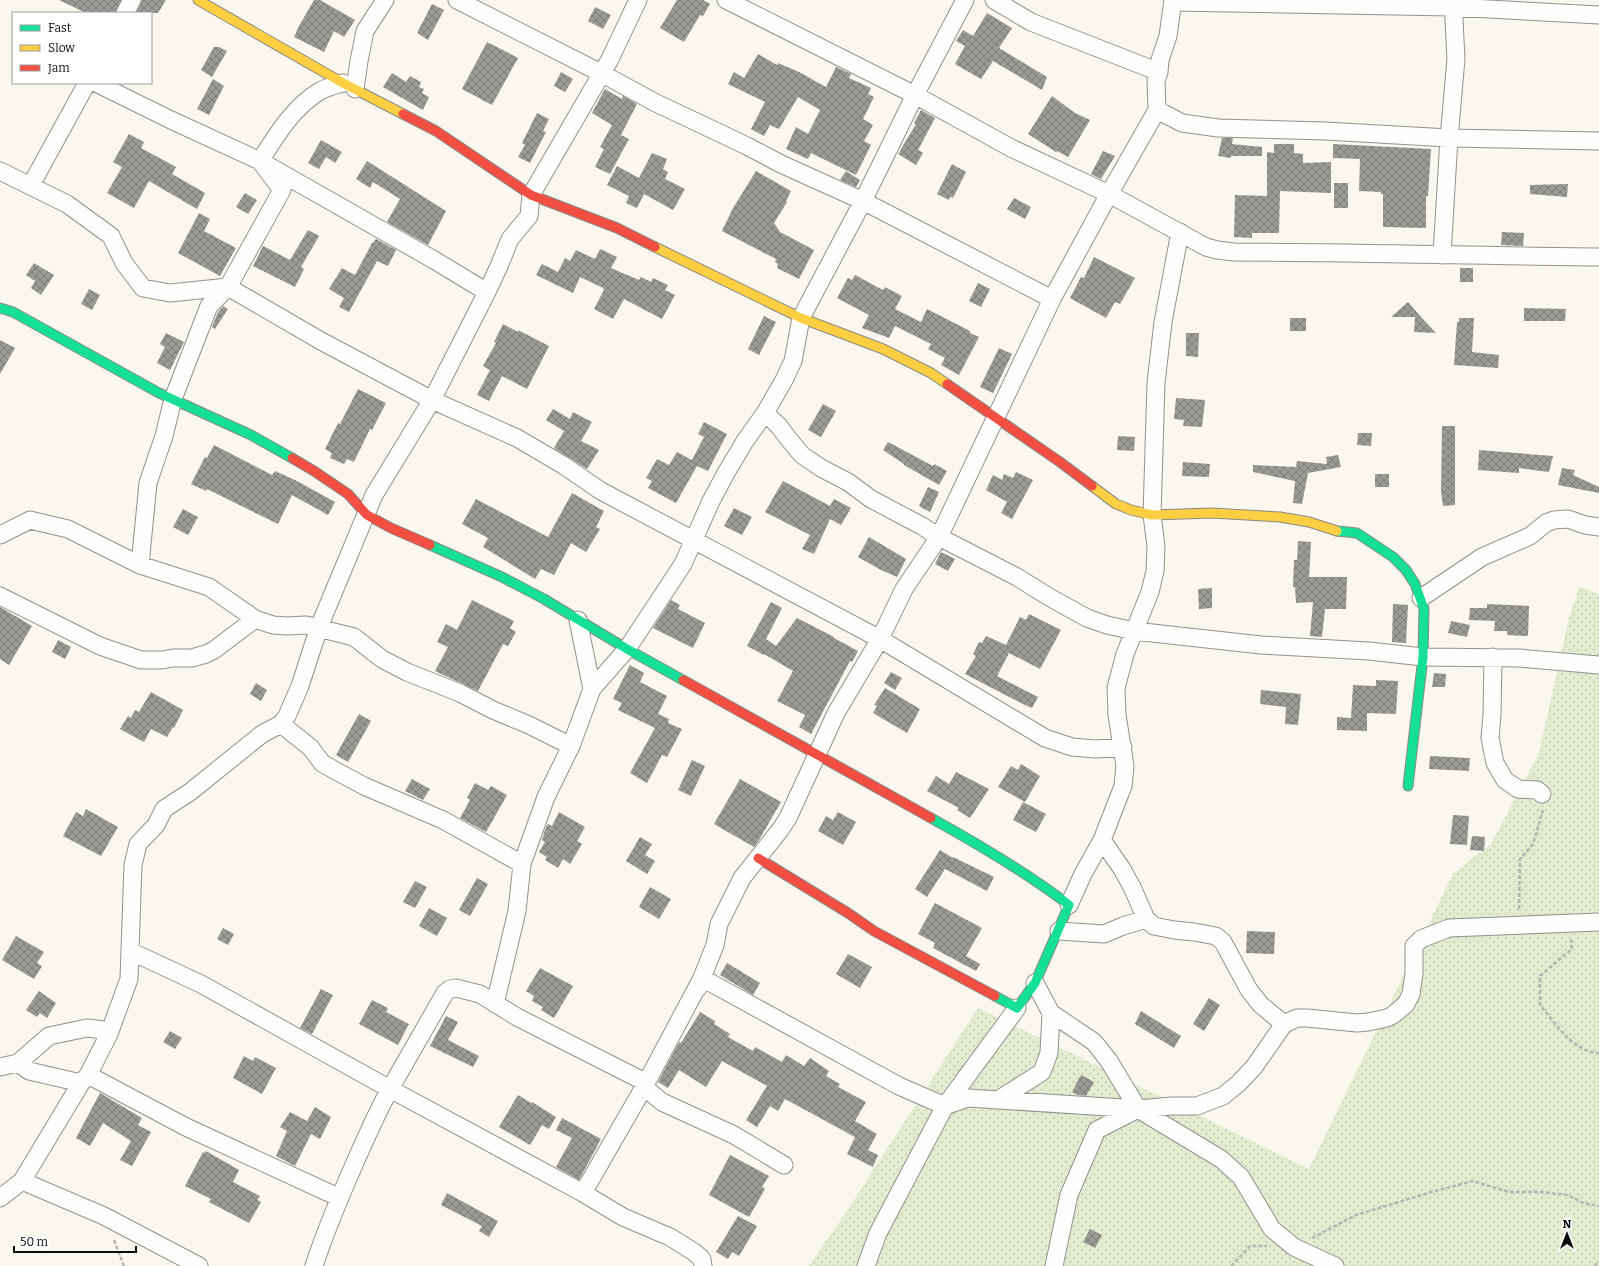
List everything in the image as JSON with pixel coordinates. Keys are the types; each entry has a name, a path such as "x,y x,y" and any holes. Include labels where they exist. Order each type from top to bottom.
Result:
{"street":[{"path":"126,12 132,0"},
{"path":"198,0 349,86 436,131 531,196 617,228 801,318 882,349 915,364 938,378 1060,462 1116,504 1131,510 1152,515 1196,513 1280,517 1309,522 1334,531 1357,533 1393,557 1406,570 1415,584 1421,598 1424,614 1424,658 1408,786"},
{"path":"457,0 601,73 654,102 782,164 863,201 1052,299"},
{"path":"0,1198 22,1181 84,1079 109,1034 129,979 133,865 138,844 156,825 164,809 190,792 262,734 280,724 287,716 300,686 319,627 367,515 374,495 432,400 500,266 510,239 529,216 531,196 609,61 638,0"},
{"path":"726,0 915,95 1011,148 1109,194 1180,232 1198,244 1217,250 1364,254 1416,253 1442,255 1599,257"},
{"path":"495,1004 517,911 522,864 546,797 571,746 592,689 627,649 683,564 693,540 726,473 745,441 765,413 784,380 793,361 801,318 863,201 915,95 965,0"},
{"path":"994,0 1031,22 1159,72"},
{"path":"583,1193 702,978 715,945 719,924 728,903 742,878 788,818 836,713 880,638 904,589 939,537 1052,299 1109,194 1158,110 1156,81 1159,72 1160,60 1168,36 1173,1 1452,4 1599,15"},
{"path":"349,86 359,61 365,31 378,4"},
{"path":"1442,255 1456,52 1452,4"},
{"path":"31,185 86,84"},
{"path":"98,84 260,161 434,260 487,292"},
{"path":"260,161 278,132 293,114 320,91 349,86"},
{"path":"1158,110 1182,123 1218,128 1325,131 1449,138 1599,141"},
{"path":"140,565 148,483 164,436 174,399 209,306 228,287 282,190 260,161"},
{"path":"0,171 67,204 111,236 124,263 143,288 170,294 228,287 321,341 432,400 517,438 600,491 880,638 1045,738 1072,747 1095,749 1123,747"},
{"path":"866,1266 878,1233 945,1106 1035,983 1083,874 1102,840 1123,786 1125,766 1117,715 1116,688 1125,654 1150,592 1155,571 1156,546 1152,515 1156,383 1163,322 1180,232"},
{"path":"0,308 13,312 152,389 251,435 314,471 348,494 367,515 398,531 502,577 544,599 627,649 968,839 1040,883 1070,905"},
{"path":"765,413 779,426 802,455 821,468 848,482 871,498 939,537 1017,577 1048,597 1087,618 1107,625 1134,631 1261,645 1369,651 1424,658 1493,657 1599,665"},
{"path":"1421,598 1482,557 1530,536 1546,523 1554,520 1568,519 1585,525 1599,527"},
{"path":"0,535 30,520 68,529 140,565 209,587 255,619 273,625 306,625 319,627 354,637 382,659 407,672 460,693 571,746"},
{"path":"0,596 100,646 141,660 192,658 206,654 214,650 255,619"},
{"path":"578,620 592,689"},
{"path":"1493,657 1490,738 1495,763 1506,780 1518,789 1537,790 1542,794"},
{"path":"280,724 311,748 322,763 364,786 443,820 522,864"},
{"path":"1102,840 1122,869 1133,889 1146,919 1154,926 1216,936 1223,942 1249,990 1261,1005 1284,1024"},
{"path":"758,858 848,913 874,931 1017,1008"},
{"path":"1059,931 1104,934 1146,919"},
{"path":"702,978 899,1086 945,1106 968,1098 1138,1109 1177,1105 1197,1106 1223,1096 1239,1084 1254,1067 1284,1024 1297,1018 1357,1023 1368,1022 1387,1018 1400,1010 1406,1004 1411,994 1414,973 1414,946 1421,939 1449,928 1599,922"},
{"path":"130,951 201,984 390,1089 583,1193 623,1217 670,1237 702,1259 703,1266"},
{"path":"1035,983 1051,1013 1094,1042 1109,1061 1138,1109 1220,1158 1241,1177 1272,1229 1294,1247 1335,1266"},
{"path":"314,1266 340,1198 378,1111 445,993 450,989 456,988 480,994 517,1017 644,1085 662,1102 734,1136 784,1165"},
{"path":"998,1100 1042,1072 1049,1053 1051,1013"},
{"path":"0,1067 18,1063 49,1036 87,1028 104,1030 109,1034"},
{"path":"18,1063 29,1071 84,1079 340,1198"},
{"path":"1054,1266 1069,1195 1097,1130 1138,1109"},
{"path":"22,1181 104,1216 199,1266"}],"path":[{"path":"1519,925 1520,859 1533,844 1543,814 1544,802 1542,794"},
{"path":"1569,923 1572,949 1540,976 1540,1005 1570,1040 1592,1053 1599,1053"},
{"path":"1232,1266 1250,1246 1294,1247 1356,1215 1473,1181 1509,1192 1567,1194 1583,1203 1599,1206"},
{"path":"1594,1266 1599,1262"}],"green space":[{"path":"1579,587 1599,594 1599,1266 809,1266 849,1208 978,1008 1309,1169 1453,874 1491,844 1539,753 1569,618"}],"building":[{"path":"59,0 121,0 115,12 84,12"},
{"path":"142,0 166,0 158,13 136,12"},
{"path":"314,0 320,0 355,20 344,37 334,31 324,52 294,37"},
{"path":"677,0 703,0 710,4 703,16 700,15 684,42 660,28"},
{"path":"432,4 444,10 428,40 417,33"},
{"path":"595,7 611,15 603,29 588,21"},
{"path":"987,13 1012,28 999,48 1047,77 1042,90 993,61 981,79 955,64 965,46 956,41 963,30 973,36"},
{"path":"487,42 518,58 492,105 462,89"},
{"path":"214,47 219,47 227,51 212,77 201,70"},
{"path":"758,54 777,65 778,63 799,72 826,87 836,67 851,74 849,78 871,88 868,94 874,97 863,119 873,125 864,141 871,145 856,175 811,153 808,159 786,149 796,127 808,134 820,110 798,97 779,129 770,125 764,136 751,129 765,102 728,84 734,72 744,78"},
{"path":"561,72 573,79 565,92 554,86"},
{"path":"392,73 406,82 410,76 421,82 419,87 424,89 422,93 429,97 423,110 383,87"},
{"path":"213,79 224,86 209,115 197,109"},
{"path":"605,89 622,99 623,96 637,104 621,135 629,139 610,174 595,167 604,149 600,147 612,125 592,113"},
{"path":"1052,96 1075,113 1090,120 1068,157 1057,151 1056,152 1028,134"},
{"path":"921,110 935,118 918,150 923,153 916,165 898,154 916,124 914,123"},
{"path":"537,113 549,119 543,131 546,132 530,163 518,157 525,145 522,143"},
{"path":"129,134 144,142 141,148 176,167 172,174 205,193 197,209 149,181 134,208 107,193 122,167 113,162"},
{"path":"1222,138 1233,138 1232,144 1262,147 1262,156 1231,156 1231,158 1218,156"},
{"path":"321,140 342,152 335,163 326,157 319,169 308,163"},
{"path":"1274,144 1294,144 1294,153 1303,154 1303,163 1331,162 1331,193 1280,191 1279,233 1252,233 1252,238 1234,237 1235,195 1267,196 1267,152 1274,153"},
{"path":"1333,144 1431,149 1428,196 1426,196 1426,228 1383,227 1383,194 1381,194 1381,192 1359,191 1360,159 1333,158"},
{"path":"1103,151 1115,156 1101,179 1091,174"},
{"path":"652,153 667,159 663,169 668,172 665,179 685,189 673,210 644,194 637,208 626,203 629,196 607,185 617,166 639,178"},
{"path":"367,161 446,211 428,245 387,222 400,199 373,182 370,188 356,179"},
{"path":"952,164 966,172 953,198 950,197 949,200 937,194"},
{"path":"756,171 791,191 786,201 787,202 774,223 780,232 814,250 799,279 777,268 778,264 775,262 776,259 722,231 733,208"},
{"path":"846,171 860,180 856,187 840,180"},
{"path":"1334,183 1348,183 1348,208 1334,208"},
{"path":"1568,184 1567,197 1530,194 1530,185"},
{"path":"245,193 257,200 248,214 236,207"},
{"path":"1014,198 1031,207 1025,219 1007,209"},
{"path":"199,213 210,219 204,231 236,248 220,276 178,253"},
{"path":"308,230 319,236 301,267 304,269 295,287 253,266 263,246 290,260"},
{"path":"1502,232 1524,233 1523,246 1501,245"},
{"path":"376,239 396,250 388,266 377,261 349,312 339,307 344,298 329,289 342,268 355,275 372,243"},
{"path":"600,249 617,257 611,268 639,280 641,277 651,282 653,278 668,285 665,290 675,295 662,319 624,299 613,319 594,309 604,290 603,288 580,277 573,293 536,275 542,264 558,272 565,258 570,261 576,250 595,259"},
{"path":"1094,257 1135,278 1120,304 1115,302 1106,318 1070,298 1081,277 1084,278"},
{"path":"34,263 54,275 41,295 31,288 35,281 26,275"},
{"path":"1460,268 1473,268 1473,282 1460,282"},
{"path":"855,275 883,290 885,287 902,296 895,309 921,322 927,309 979,337 959,375 941,365 945,358 928,349 931,344 895,326 889,338 862,328 869,315 837,298 848,278 852,280"},
{"path":"978,283 990,289 981,307 969,301"},
{"path":"89,289 100,295 92,310 81,304"},
{"path":"1408,302 1436,333 1414,332 1415,317 1391,317"},
{"path":"223,306 228,309 215,329 212,327 218,312"},
{"path":"1524,308 1566,309 1565,321 1524,321"},
{"path":"764,316 776,322 759,355 748,349"},
{"path":"1290,318 1306,318 1306,331 1290,331"},
{"path":"1459,318 1474,318 1472,352 1499,355 1498,368 1454,365 1457,322 1459,322"},
{"path":"503,324 549,346 527,389 502,376 489,401 477,395 490,370 483,366 496,343 494,342"},
{"path":"166,333 184,342 170,370 157,363 165,347 160,344"},
{"path":"1186,333 1199,333 1198,357 1186,356"},
{"path":"0,340 15,348 0,374"},
{"path":"999,348 1012,354 993,393 980,387"},
{"path":"358,389 386,403 372,430 370,429 354,462 347,459 344,464 330,458 332,453 325,449"},
{"path":"1176,398 1205,400 1202,427 1183,426 1184,420 1174,419"},
{"path":"823,404 836,411 821,437 808,430"},
{"path":"553,409 570,419 573,412 592,422 581,441 599,450 587,469 554,448 564,431 546,420"},
{"path":"704,422 727,434 708,471 697,466 676,503 648,488 652,481 646,478 657,459 669,465 677,452 692,460 704,437 698,434"},
{"path":"1442,426 1455,426 1455,505 1443,506 1441,491"},
{"path":"1358,433 1372,433 1371,446 1357,445"},
{"path":"1118,436 1135,437 1134,451 1117,450"},
{"path":"888,442 933,466 934,464 947,471 939,485 904,465 883,450"},
{"path":"214,445 272,475 275,471 295,480 335,502 328,515 292,495 278,524 207,489 206,491 191,484 205,457 207,458"},
{"path":"1479,450 1553,456 1549,472 1519,468 1519,473 1478,470"},
{"path":"1338,455 1341,467 1308,473 1302,504 1293,503 1295,481 1253,472 1253,465 1296,467 1297,461 1327,464 1326,457"},
{"path":"1183,462 1210,464 1209,477 1182,476"},
{"path":"1562,468 1575,470 1573,475 1599,487 1599,493 1558,485"},
{"path":"1016,472 1033,480 1012,519 1001,513 1007,502 986,490 993,475 1002,480 1004,474 1013,478"},
{"path":"1375,474 1389,474 1389,487 1375,487"},
{"path":"783,481 830,506 834,499 851,508 841,525 830,519 814,554 802,549 810,535 765,512"},
{"path":"928,487 939,492 930,512 919,506"},
{"path":"572,493 604,511 596,527 600,529 586,552 571,543 554,575 541,569 535,579 483,547 488,538 462,524 476,499 548,537"},
{"path":"734,508 752,517 742,535 724,526"},
{"path":"183,509 198,517 188,535 173,527"},
{"path":"869,537 906,559 897,577 858,557"},
{"path":"1298,541 1311,542 1309,577 1347,577 1346,609 1325,609 1322,637 1310,636 1313,602 1296,603 1295,587 1293,587 1294,560 1297,560"},
{"path":"941,552 955,559 948,571 935,564"},
{"path":"1212,588 1212,608 1199,609 1198,589"},
{"path":"472,600 514,621 510,628 516,632 508,646 503,644 478,691 435,671 448,647 437,642 446,624 457,630"},
{"path":"671,600 680,605 678,609 705,623 693,648 653,628"},
{"path":"771,602 782,608 766,639 776,646 797,618 858,651 852,662 850,661 811,734 799,727 805,715 777,701 793,671 747,646"},
{"path":"1393,604 1408,605 1406,643 1392,642"},
{"path":"1487,604 1529,606 1528,636 1507,635 1507,631 1494,631 1495,621 1469,620 1470,608 1487,608"},
{"path":"0,607 32,626 9,665 0,659"},
{"path":"1029,614 1061,630 1040,669 1009,653 997,676 1038,697 1032,708 965,674 976,656 973,654 979,642 982,643 986,636 1006,645 1020,617 1026,620"},
{"path":"1451,621 1470,625 1467,637 1448,633"},
{"path":"58,640 71,647 65,659 52,652"},
{"path":"630,665 644,673 640,682 667,696 658,714 669,719 668,723 682,729 667,757 662,755 647,783 630,773 655,728 618,710 622,703 613,699"},
{"path":"891,672 902,678 895,690 884,683"},
{"path":"1434,673 1446,674 1445,687 1432,687"},
{"path":"1376,680 1398,681 1396,714 1367,713 1367,731 1337,730 1337,717 1351,718 1353,685 1376,686"},
{"path":"256,683 267,690 261,701 250,694"},
{"path":"885,688 920,709 907,733 873,713 877,706 874,705"},
{"path":"1261,690 1301,694 1298,725 1285,724 1286,707 1260,704"},
{"path":"151,692 183,710 174,728 173,727 167,737 151,729 144,742 120,729 128,716 131,718 135,710 139,712"},
{"path":"359,714 371,721 348,762 336,755"},
{"path":"1430,756 1470,758 1469,771 1429,769"},
{"path":"692,760 705,766 691,796 678,790"},
{"path":"1021,764 1040,776 1025,802 998,787 1011,766 1018,770"},
{"path":"956,772 989,789 970,818 957,810 959,808 927,791 936,776 949,784"},
{"path":"412,779 430,789 423,800 405,791"},
{"path":"740,779 781,802 754,847 714,824"},
{"path":"475,783 488,790 491,786 507,795 486,832 460,818 470,800 467,798"},
{"path":"1023,802 1046,814 1036,832 1013,820"},
{"path":"86,809 118,827 101,856 63,836 76,812 83,816"},
{"path":"559,812 585,827 577,841 582,844 570,864 563,859 558,868 545,860 547,857 539,852 545,842 542,840 546,827 548,824 552,826"},
{"path":"838,812 856,822 843,845 818,831 826,816 833,820"},
{"path":"1453,815 1469,816 1467,845 1450,844"},
{"path":"1472,836 1485,837 1484,851 1470,850"},
{"path":"640,837 652,844 645,855 655,861 647,874 626,861"},
{"path":"940,850 953,858 994,877 987,891 945,869 927,897 915,889"},
{"path":"477,878 488,884 470,916 459,910"},
{"path":"415,881 427,887 415,908 403,902"},
{"path":"650,887 671,899 659,919 639,907"},
{"path":"935,903 982,928 966,956 980,964 976,971 933,948 935,943 918,934"},
{"path":"429,908 447,918 437,936 419,926"},
{"path":"223,928 234,934 228,945 217,939"},
{"path":"1247,931 1275,932 1274,954 1246,953"},
{"path":"16,936 44,952 37,963 42,966 34,979 2,960"},
{"path":"848,954 872,967 860,988 836,974"},
{"path":"727,963 760,983 753,995 720,975"},
{"path":"540,968 573,986 554,1018 541,1010 543,1007 532,1001 534,996 526,991"},
{"path":"321,989 333,995 312,1034 300,1028"},
{"path":"39,991 56,1003 47,1018 40,1013 37,1017 26,1010"},
{"path":"1209,998 1220,1005 1204,1031 1193,1024"},
{"path":"372,1000 388,1008 386,1012 409,1024 398,1045 359,1024"},
{"path":"1141,1011 1181,1036 1174,1048 1135,1024"},
{"path":"700,1012 715,1021 714,1024 730,1034 728,1037 753,1051 755,1047 782,1062 786,1055 804,1066 810,1058 829,1071 826,1076 840,1084 838,1087 866,1102 855,1121 877,1134 868,1150 878,1155 873,1167 847,1154 855,1137 785,1099 778,1111 770,1106 757,1127 746,1120 767,1086 722,1061 706,1087 679,1070 668,1088 658,1082 678,1044 680,1042 681,1043"},
{"path":"446,1016 458,1022 448,1040 479,1056 473,1067 430,1046"},
{"path":"170,1031 182,1038 175,1049 163,1042"},
{"path":"244,1056 253,1061 255,1057 276,1068 262,1094 233,1078"},
{"path":"1081,1075 1094,1082 1086,1096 1078,1095 1072,1092"},
{"path":"100,1093 142,1118 138,1125 151,1132 132,1166 120,1160 131,1141 103,1123 90,1146 76,1138"},
{"path":"518,1095 556,1117 549,1129 542,1125 530,1145 499,1127"},
{"path":"315,1107 331,1117 320,1139 311,1134 295,1166 276,1156 287,1131 280,1127 290,1112 307,1121"},
{"path":"562,1118 601,1139 579,1180 556,1167 572,1138 556,1130"},
{"path":"206,1151 239,1170 233,1182 260,1196 257,1200 261,1202 249,1223 209,1202 211,1199 185,1186 203,1152 205,1153"},
{"path":"730,1155 769,1176 762,1187 765,1189 749,1217 709,1195"},
{"path":"447,1193 498,1221 489,1237 479,1231 482,1226 441,1205"},
{"path":"738,1216 757,1226 739,1256 732,1252 728,1259 716,1252"},
{"path":"1090,1229 1102,1235 1095,1248 1083,1242"}],"traffic: fast":[{"path":"0,308 13,312 159,393 251,435 292,458"},
{"path":"1337,531 1357,533 1393,557 1406,570 1415,584 1424,609 1423,657 1408,786"},
{"path":"430,545 502,577 544,599 627,649 683,680"},
{"path":"931,818 1002,859 1069,905 1035,983 1017,1008 995,996"}],"traffic: slow":[{"path":"198,0 343,83 403,114"},
{"path":"655,247 801,318 883,349 931,373 947,384"},
{"path":"1092,486 1116,504 1131,510 1152,515 1212,513 1280,517 1309,522 1337,531"}],"traffic: jam":[{"path":"403,114 436,131 531,195 617,228 655,247"},
{"path":"947,384 1060,462 1092,486"},
{"path":"292,458 348,494 367,515 391,528 430,545"},
{"path":"683,680 931,818"},
{"path":"758,858 848,913 874,931 995,996"}]}
